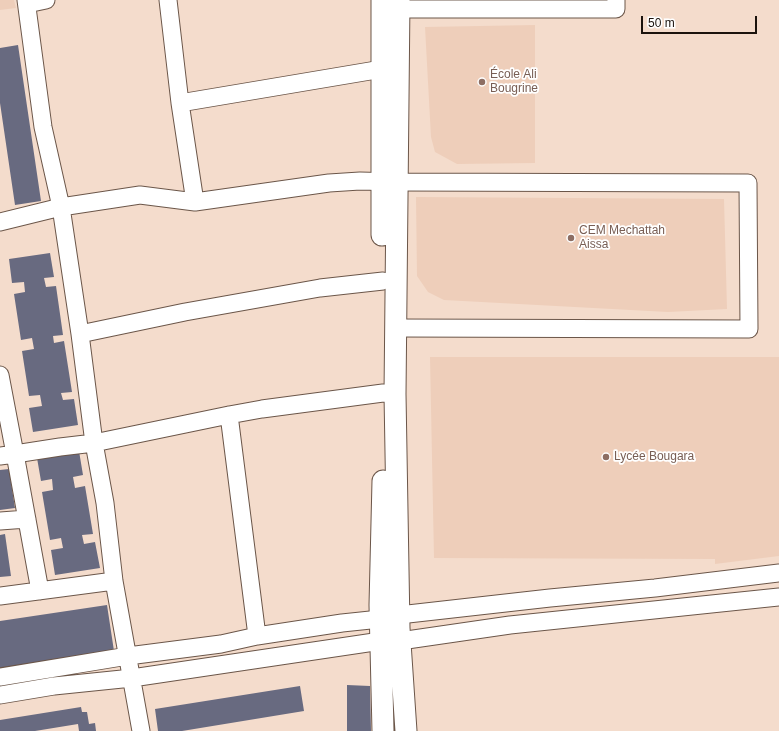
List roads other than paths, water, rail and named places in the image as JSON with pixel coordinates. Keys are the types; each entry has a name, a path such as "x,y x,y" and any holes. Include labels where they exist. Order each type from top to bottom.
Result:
{"main road":[{"path":"383,731 390,641 389,394 396,328 382,68 393,3"},
{"path":"389,394 382,337 383,281 389,182 393,3"},
{"path":"390,641 406,731"}],"street":[{"path":"46,0 27,2 43,127 61,207 80,334 94,443 105,502 114,581 141,731"},
{"path":"168,0 180,103 195,202"},
{"path":"393,3 616,9 616,0"},
{"path":"180,103 382,68"},
{"path":"0,222 61,207 140,195 195,202 329,183 360,181 748,183 749,329 396,328"},
{"path":"80,334 185,312 312,289 383,281"},
{"path":"0,380 7,455 27,519 40,591"},
{"path":"7,455 94,443 229,414 312,402 389,394"},
{"path":"229,414 257,636"},
{"path":"0,521 27,519"},
{"path":"0,677 128,656 221,644 257,636 342,623 779,573"},
{"path":"0,596 114,581"},
{"path":"0,695 54,686 132,678 510,625 779,597"}],"place":[{"name":"École Ali Bougrine","path":"482,82"},
{"name":"CEM Mechattah Aissa","path":"571,238"},
{"name":"Lycée Bougara","path":"606,457"}]}
